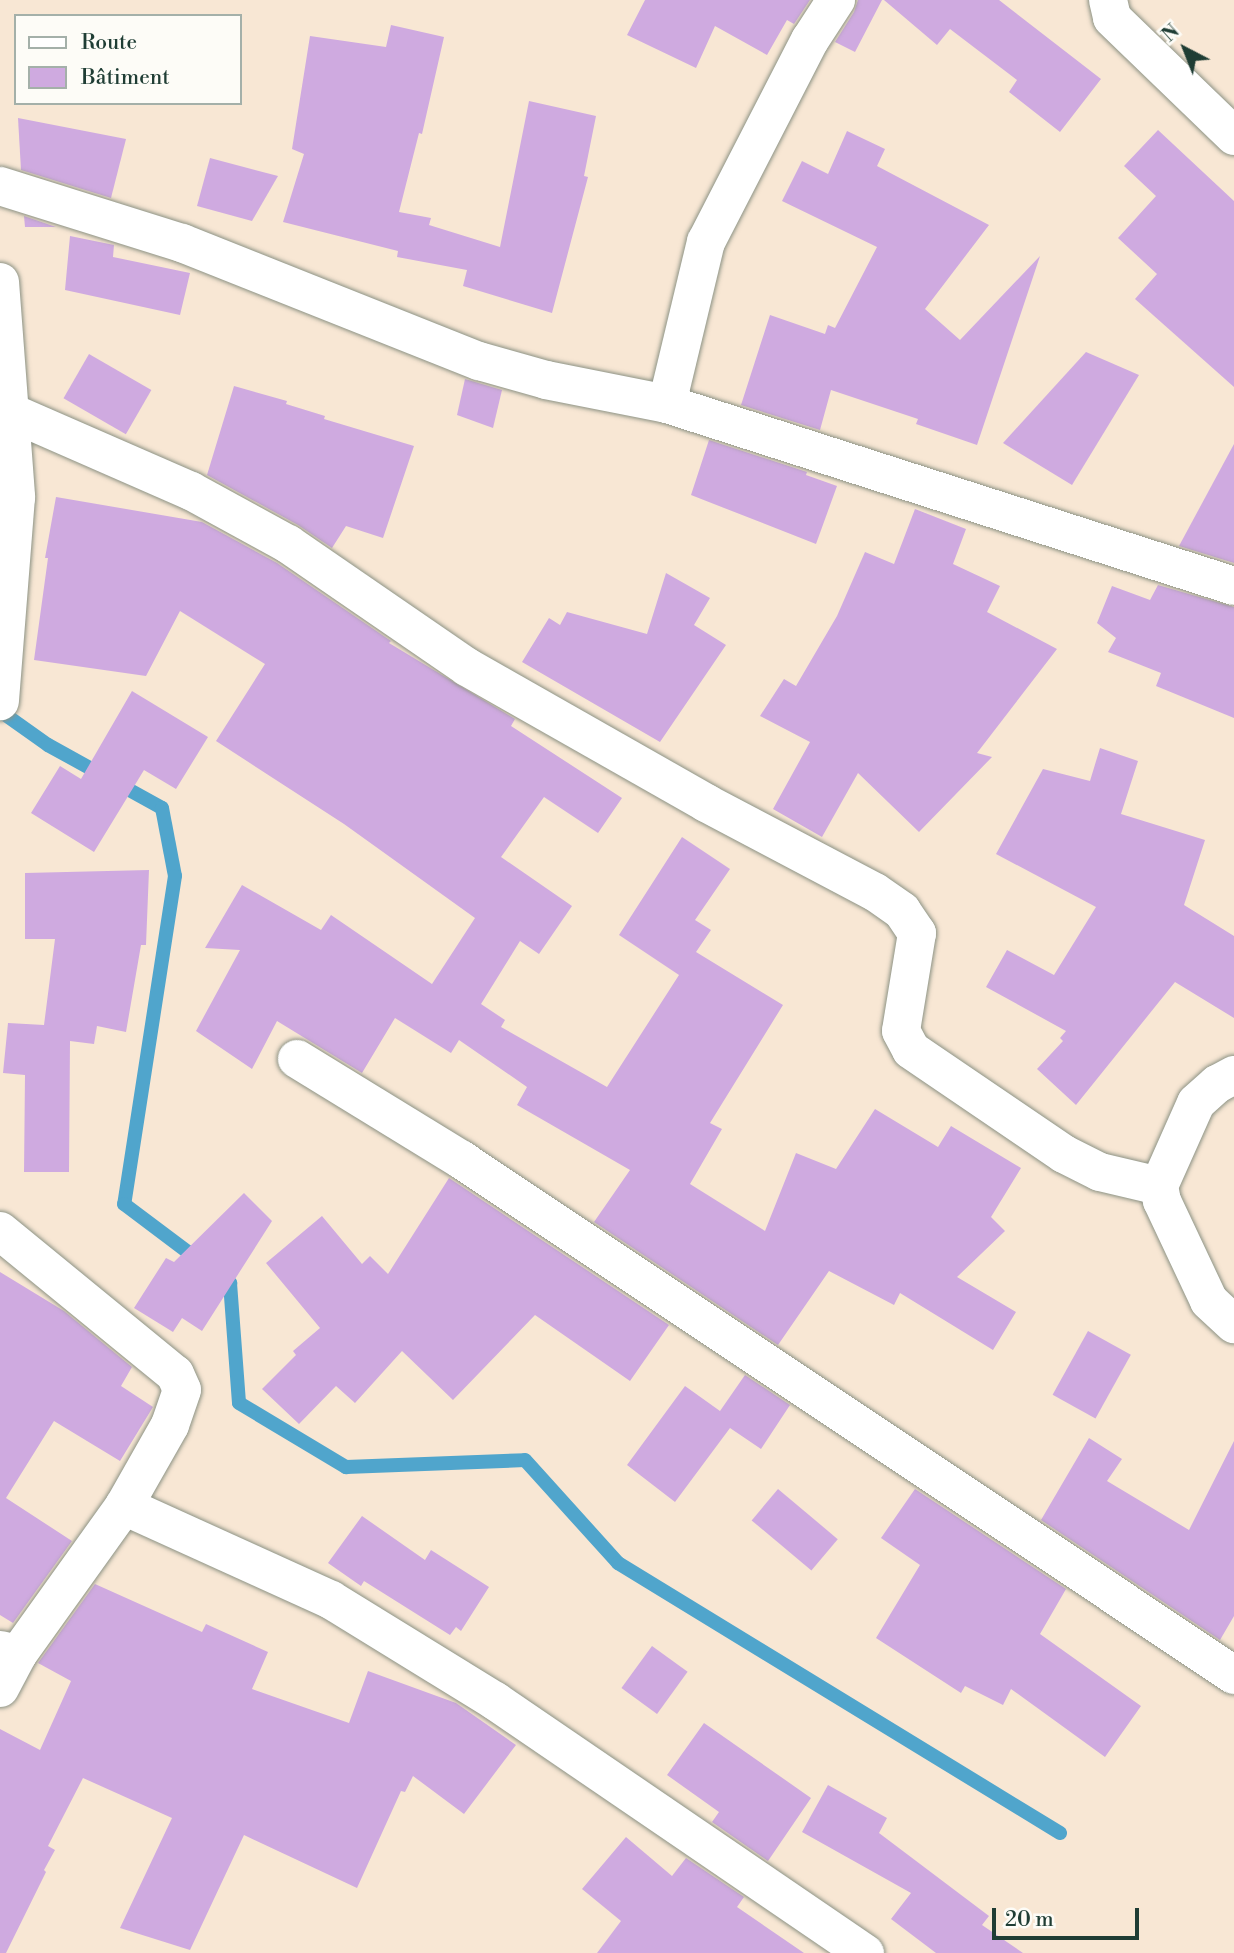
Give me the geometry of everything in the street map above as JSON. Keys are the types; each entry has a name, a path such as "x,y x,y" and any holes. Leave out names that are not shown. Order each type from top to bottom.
{"street":[{"path":"667,404 706,242 810,40 836,0"},
{"path":"1104,6 1234,136"},
{"path":"0,186 195,247 479,361 546,380 667,404 1234,586"},
{"path":"0,282 16,521 0,701"},
{"path":"10,412 191,491 288,544 467,667 706,803 875,892 902,911 917,933 901,1031 911,1051 1064,1154 1100,1172 1159,1186"},
{"path":"297,1059 462,1160 1232,1669"},
{"path":"1234,1075 1217,1084 1196,1103 1159,1186 1163,1201 1209,1301 1234,1324"},
{"path":"0,1231 175,1374 183,1390 170,1425 124,1506 9,1652 0,1688"},
{"path":"124,1506 342,1608 495,1702 865,1953"}],"building":[{"path":"645,0 810,0 794,24 787,20 767,55 715,26 696,68 627,35"},
{"path":"858,0 882,0 855,52 835,42 854,12"},
{"path":"884,0 999,0 1101,79 1060,132 1009,92 1017,80 950,29 937,45"},
{"path":"391,25 444,37 422,134 419,133 399,212 431,218 429,225 500,247 529,101 596,116 584,176 588,177 552,313 463,286 467,270 397,257 398,251 283,222 304,154 292,149 310,36 386,47"},
{"path":"18,118 126,139 111,198 21,170"},
{"path":"1158,130 1234,201 1234,387 1135,299 1157,274 1118,238 1156,196 1124,166"},
{"path":"847,131 885,149 877,166 989,225 925,309 960,340 1040,256 977,445 916,424 918,419 831,390 820,430 741,405 770,315 825,334 828,325 835,328 877,247 782,201 802,161 828,174"},
{"path":"210,158 278,176 252,221 197,206"},
{"path":"24,216 56,227 25,227"},
{"path":"70,236 114,245 113,257 190,273 180,315 65,290"},
{"path":"1086,352 1139,375 1072,485 1003,443"},
{"path":"89,354 151,390 126,434 64,398"},
{"path":"465,379 502,390 493,428 457,415"},
{"path":"234,386 287,401 286,404 325,416 324,419 414,446 383,538 346,526 332,548 298,525 207,475"},
{"path":"709,440 807,472 806,475 837,486 816,544 691,495"},
{"path":"1234,444 1234,563 1179,546"},
{"path":"56,497 202,522 277,563 391,641 389,643 515,719 511,726 622,798 598,833 544,797 501,857 572,906 539,954 520,941 481,1004 505,1020 501,1027 607,1087 679,975 619,935 682,837 730,869 695,920 711,930 696,952 783,1005 710,1123 722,1129 690,1184 765,1231 796,1153 836,1169 875,1109 938,1147 951,1126 1021,1168 991,1217 1005,1231 957,1277 1016,1312 993,1350 900,1293 894,1305 829,1271 778,1345 594,1222 630,1170 517,1105 527,1087 459,1040 451,1053 395,1018 362,1073 277,1021 252,1069 196,1031 240,950 205,948 242,885 321,930 331,915 432,984 475,918 344,824 216,741 265,664 180,611 146,676 34,660 48,558 45,558"},
{"path":"915,509 966,529 953,564 1000,586 987,612 1057,649 977,753 992,757 919,832 858,773 822,837 773,809 810,742 760,716 784,679 796,686 837,616 865,552 894,564"},
{"path":"666,573 710,598 694,625 726,645 660,742 522,662 549,618 560,625 567,612 647,634"},
{"path":"1158,585 1234,607 1234,718 1156,686 1161,673 1108,652 1116,638 1097,623 1112,586 1150,600"},
{"path":"132,691 208,737 176,789 144,770 94,852 31,813 60,766 81,779"},
{"path":"1100,748 1138,761 1121,814 1205,840 1184,905 1234,936 1234,1018 1175,982 1076,1105 1037,1069 1063,1041 1060,1038 1066,1031 986,987 1007,950 1054,975 1096,907 996,854 1043,769 1090,781"},
{"path":"149,870 146,945 141,945 126,1032 97,1026 94,1044 70,1041 69,1172 24,1172 25,1075 3,1073 8,1023 44,1025 55,939 25,939 25,873"},
{"path":"449,1178 669,1325 630,1381 535,1315 453,1400 402,1351 355,1403 336,1386 299,1424 262,1389 296,1355 293,1351 320,1328 266,1263 322,1216 362,1264 370,1256 388,1274"},
{"path":"244,1193 272,1221 202,1331 182,1318 173,1332 134,1308 166,1258 174,1262"},
{"path":"0,1272 64,1311 132,1367 121,1386 153,1407 120,1461 54,1421 6,1498 72,1541 13,1623 0,1615"},
{"path":"1088,1331 1131,1355 1095,1419 1053,1395"},
{"path":"745,1375 790,1405 761,1449 730,1428 675,1502 627,1465 685,1386 720,1411"},
{"path":"1089,1438 1122,1459 1107,1481 1189,1530 1234,1441 1234,1616 1220,1640 1041,1520"},
{"path":"778,1489 838,1539 811,1571 752,1520"},
{"path":"915,1489 1066,1589 1040,1634 1141,1706 1105,1757 1011,1689 1003,1705 965,1686 961,1693 876,1638 920,1565 881,1538"},
{"path":"362,1516 425,1560 431,1550 489,1587 461,1631 456,1627 450,1635 364,1581 361,1586 328,1563"},
{"path":"95,1584 202,1632 206,1624 268,1652 252,1689 349,1723 368,1671 456,1703 516,1745 464,1814 413,1776 405,1792 401,1791 357,1888 244,1835 190,1950 120,1928 172,1818 83,1778 48,1846 55,1850 44,1870 46,1872 6,1953 0,1953 0,1729 40,1750 71,1681 38,1663"},
{"path":"652,1646 688,1672 657,1714 621,1688"},
{"path":"704,1723 811,1798 768,1861 712,1822 719,1812 667,1775"},
{"path":"828,1785 887,1818 879,1833 989,1916 982,1925 1023,1953 936,1953 891,1919 911,1893 802,1832"},
{"path":"626,1837 672,1876 686,1858 744,1897 737,1907 804,1953 597,1953 621,1921 582,1889"}],"waterway":[{"path":"0,711 48,745 162,808 175,876 124,1204 200,1261"},
{"path":"219,1275 230,1283 239,1403 346,1467 525,1460 618,1563 1060,1833"}]}
